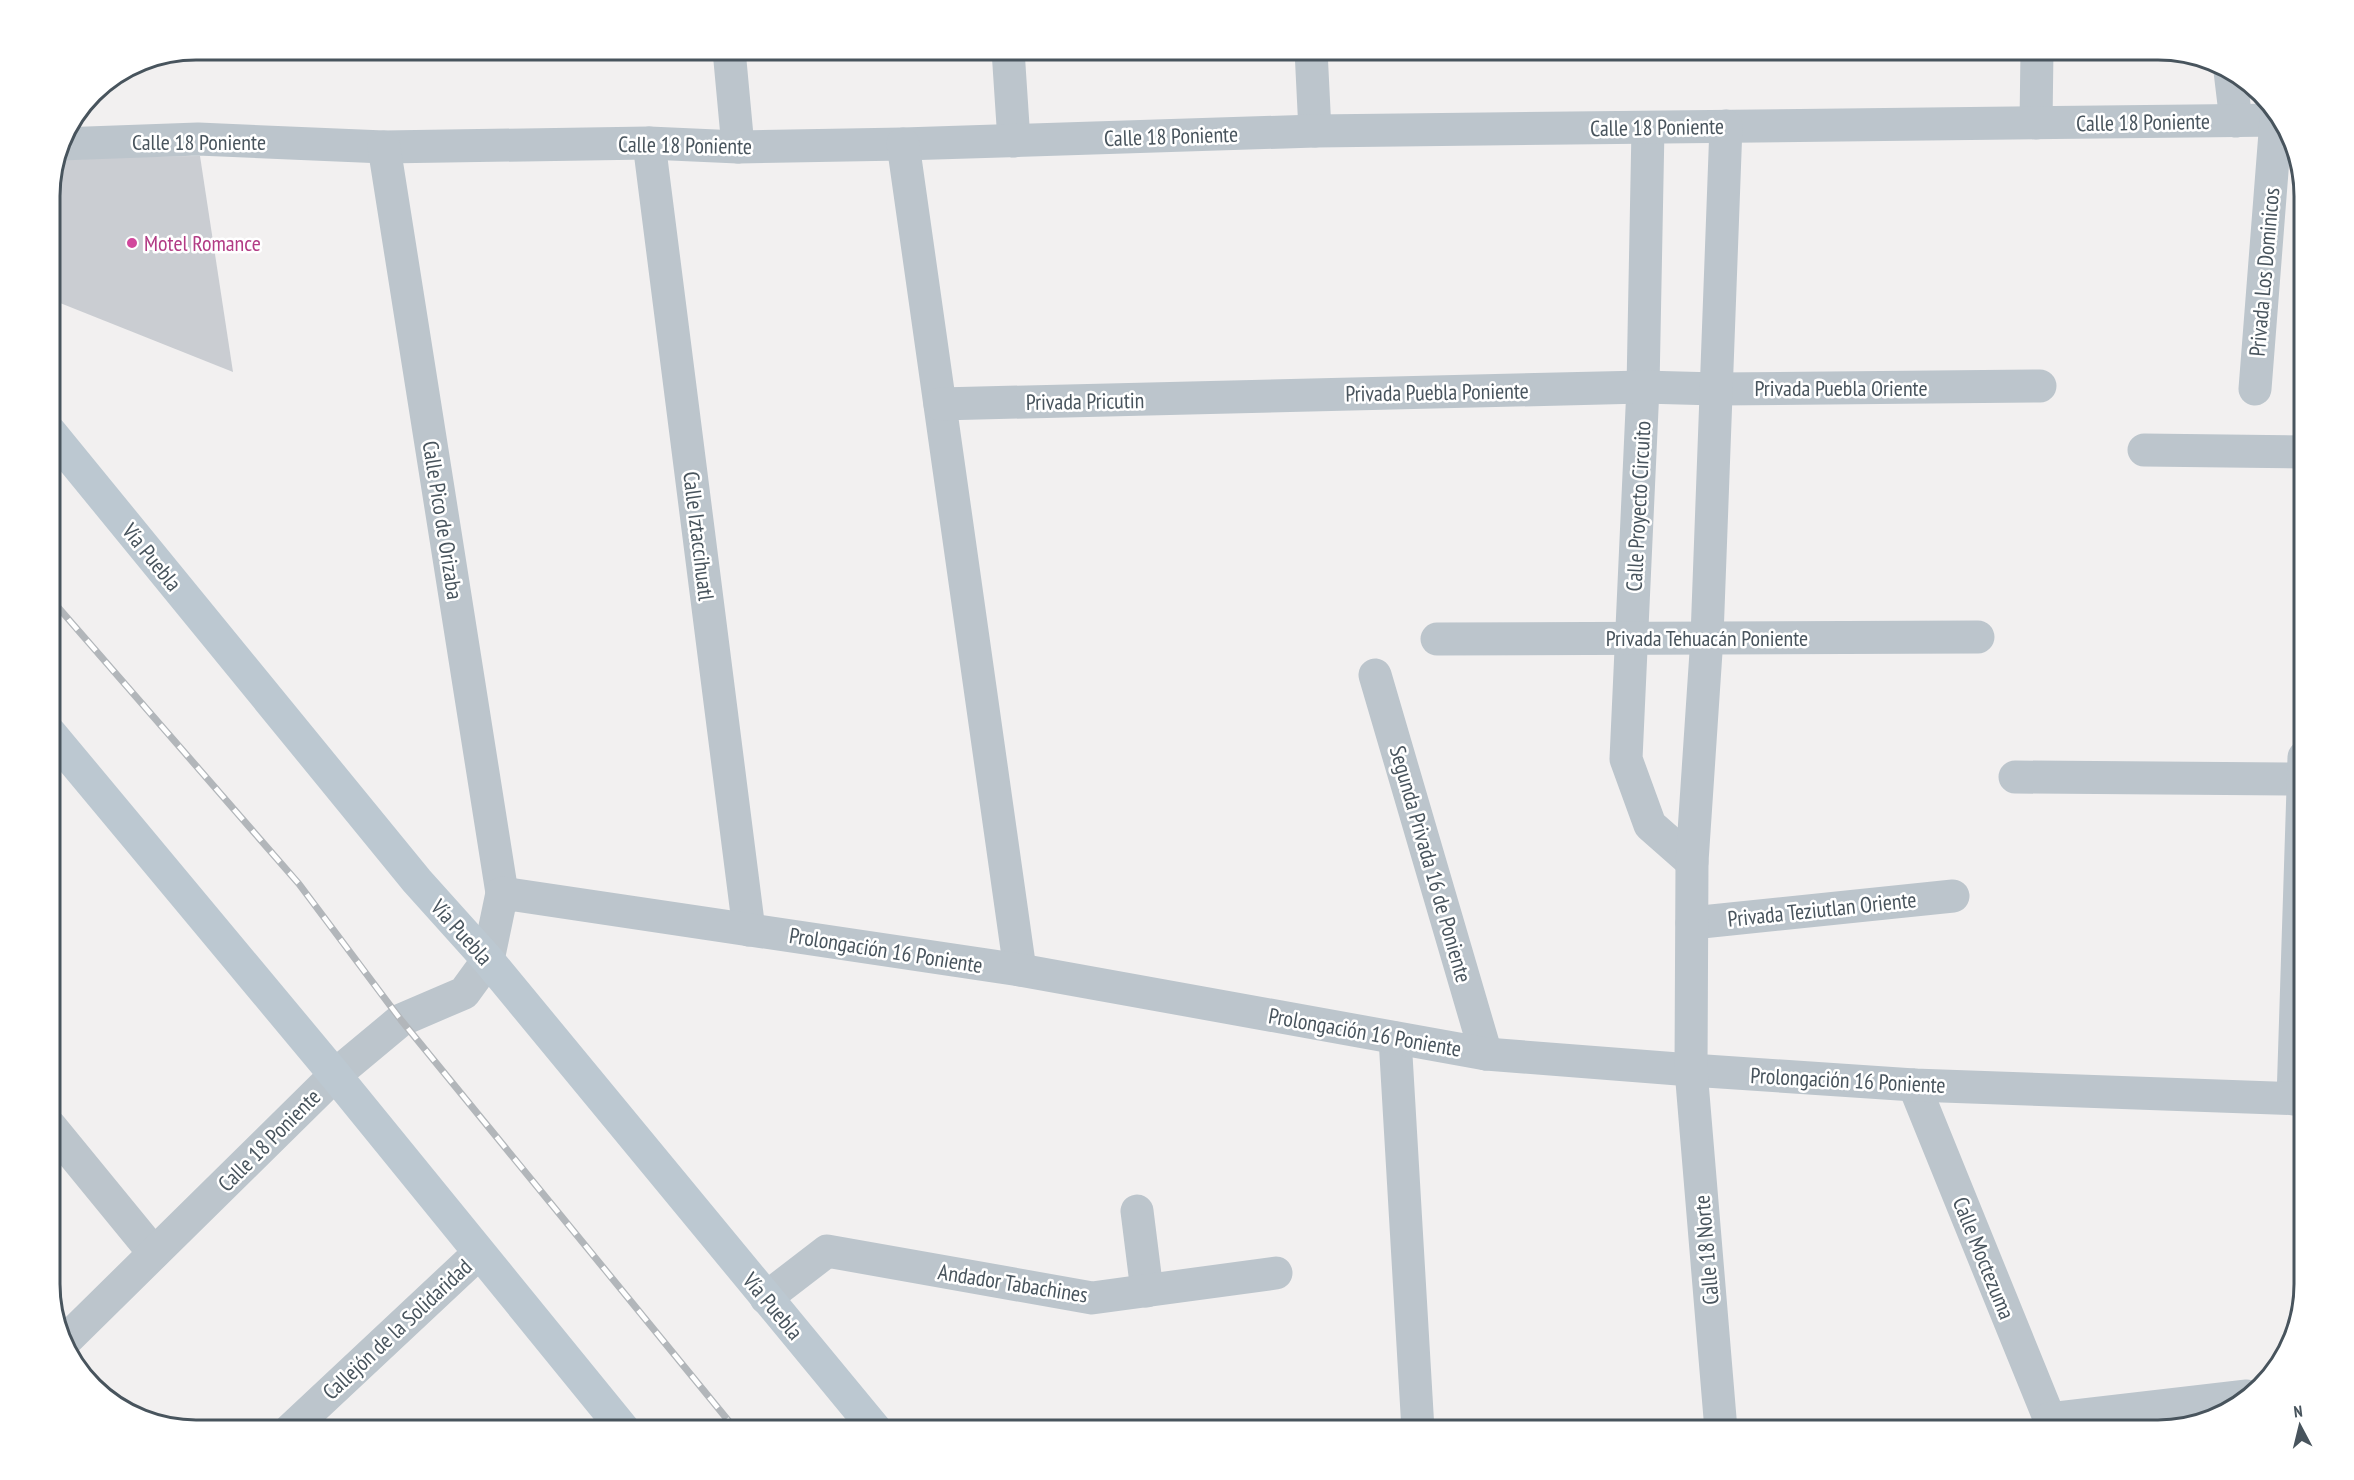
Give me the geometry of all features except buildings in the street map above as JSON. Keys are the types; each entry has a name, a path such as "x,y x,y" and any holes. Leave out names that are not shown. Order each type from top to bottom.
{"main road":[{"name":"Vía Puebla","path":"60,444 417,882 488,960 867,1420"},
{"path":"60,750 335,1075 479,1253 607,1420"}],"street":[{"path":"730,60 738,147"},
{"path":"1009,60 1014,141"},
{"path":"1311,60 1315,131"},
{"path":"2036,123 2037,60"},
{"path":"2231,81 2236,121"},
{"name":"Calle 18 Poniente","path":"70,144 198,139 384,147 649,143 738,147 1315,131 2271,120"},
{"path":"1691,1070 1692,862 1707,637 1726,126"},
{"name":"Calle Proyecto Circuito","path":"1648,128 1643,387 1626,759 1650,825 1692,862"},
{"name":"Privada Los Dominicos","path":"2254,389 2278,132"},
{"name":"Calle Iztaccihuatl","path":"649,143 749,930"},
{"path":"903,144 1020,970"},
{"name":"Calle Pico de Orizaba","path":"384,147 502,893"},
{"name":"Privada Puebla Oriente","path":"1643,387 1717,389 2040,387"},
{"name":"Privada Puebla Poniente","path":"1230,398 1643,387"},
{"name":"Privada Pricutin","path":"940,404 1230,398"},
{"path":"2144,450 2294,452"},
{"name":"Privada Tehuacán Poniente","path":"1437,639 1978,637"},
{"name":"Segunda Privada 16 de Poniente","path":"1375,675 1486,1054"},
{"path":"2015,777 2294,768"},
{"path":"488,960 502,893"},
{"name":"Prolongación 16 Poniente","path":"502,893 1020,970 1486,1054 1914,1084 2294,1099"},
{"name":"Privada Teziutlan Oriente","path":"1692,922 1953,896"},
{"name":"Calle 18 Poniente","path":"70,1336 335,1075 401,1020 464,993 488,960"},
{"path":"1395,1038 1417,1420"},
{"name":"Calle 18 Norte","path":"1691,1070 1720,1420"},
{"name":"Calle Moctezuma","path":"1914,1084 2049,1420"},
{"path":"60,1138 154,1253"},
{"path":"1137,1211 1147,1291"},
{"name":"Andador Tabachines","path":"766,1298 827,1251 1092,1298 1276,1274"},
{"name":"Callejón de la Solidaridad","path":"302,1420 479,1253"},
{"path":"2085,1420 2232,1398"}],"railway":[{"path":"60,609 299,884 401,1020 728,1420"}],"place":[{"name":"Motel Romance","path":"132,243"}]}
